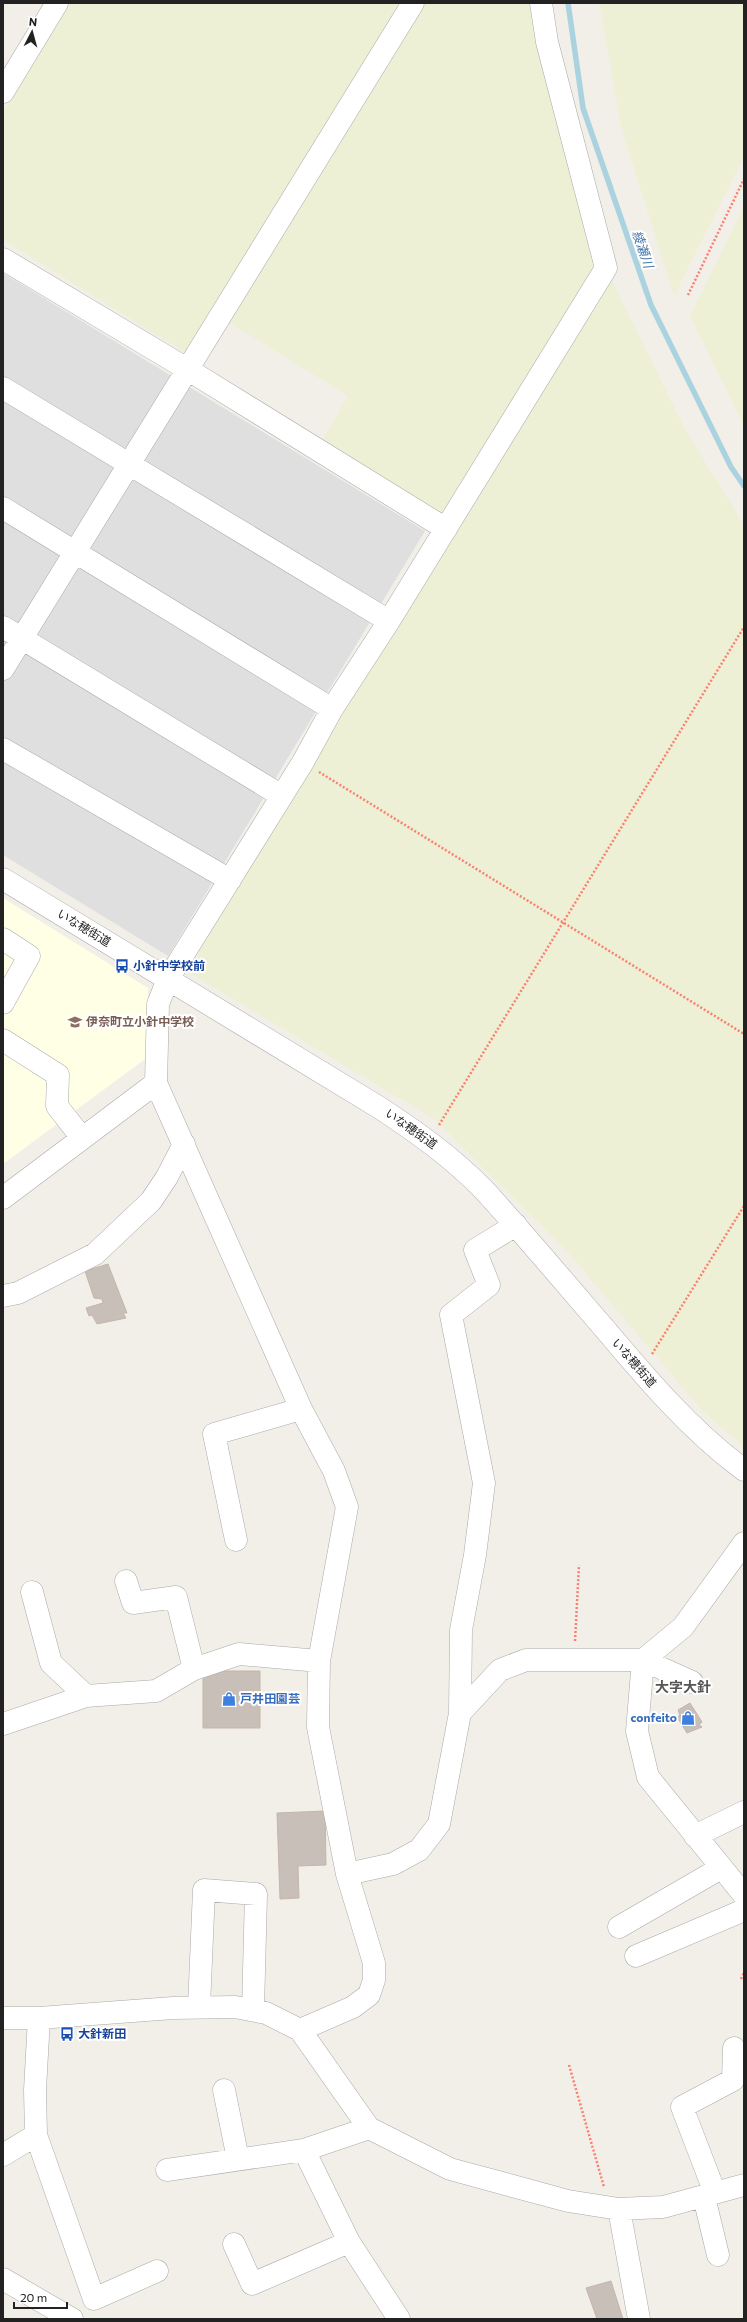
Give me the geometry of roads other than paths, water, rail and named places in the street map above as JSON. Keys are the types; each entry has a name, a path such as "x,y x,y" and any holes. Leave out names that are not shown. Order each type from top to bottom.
{"street":[{"path":"3,92 57,3"},
{"path":"3,670 74,550 413,3"},
{"path":"300,2030 353,2007 369,1995 374,1980 374,1963 347,1874 318,1727 319,1661 347,1507 334,1471 301,1409 156,1083 158,1004 168,979 303,762 332,709 446,529 606,268 547,42 541,3"},
{"path":"3,259 187,369 446,529"},
{"path":"3,388 389,620"},
{"path":"3,508 332,709"},
{"path":"3,627 282,796"},
{"path":"3,749 230,880"},
{"name":"いな穂街道","path":"3,880 374,1104 429,1140 462,1168 516,1224 641,1372 704,1437 744,1470"},
{"path":"3,939 29,956 3,1003"},
{"path":"3,1040 58,1075 57,1106 82,1138"},
{"path":"3,1198 156,1083"},
{"path":"3,1296 18,1293 95,1254 151,1201 167,1177 184,1144"},
{"path":"347,1874 393,1864 419,1850 439,1824 460,1713 461,1630 476,1555 484,1482 451,1315 489,1284 475,1250 516,1224"},
{"path":"236,1540 214,1434 301,1409"},
{"path":"744,1543 683,1627 642,1660 637,1731 642,1760 648,1777 744,1896"},
{"path":"126,1581 133,1603 176,1597 194,1669"},
{"path":"32,1592 51,1663 86,1696"},
{"path":"3,1724 86,1696 156,1691 194,1669 239,1654 319,1661"},
{"path":"460,1713 500,1670 526,1660 642,1660 692,1682"},
{"path":"695,1836 744,1812"},
{"path":"620,1927 721,1868"},
{"path":"199,2007 204,1890 256,1894 253,2010"},
{"path":"636,1956 744,1910"},
{"path":"3,2018 39,2018 199,2007 235,2007 253,2010 266,2013 300,2030 369,2128 450,2169 568,2201 613,2208 663,2206 744,2185"},
{"path":"39,2018 35,2090 36,2135 94,2299 157,2271"},
{"path":"718,2255 709,2195 682,2107 734,2080 734,2048"},
{"path":"224,2090 248,2158"},
{"path":"167,2170 304,2150 369,2128"},
{"path":"3,2155 36,2135"},
{"path":"304,2150 349,2242 399,2319"},
{"path":"613,2208 639,2319"},
{"path":"234,2244 252,2284 349,2242"},
{"path":"3,2280 72,2319"}],"waterway":[{"name":"綾瀬川","path":"568,3 583,108 651,305 731,467 744,486"}],"place":[{"name":"小針中学校前","path":"122,966"},
{"name":"伊奈町立小針中学校","path":"75,1022"},
{"name":"戸井田園芸","path":"229,1699"},
{"name":"confeito","path":"688,1718"},
{"name":"大針新田","path":"67,2034"}],"district":[{"name":"大字大針","path":"683,1687"}]}
